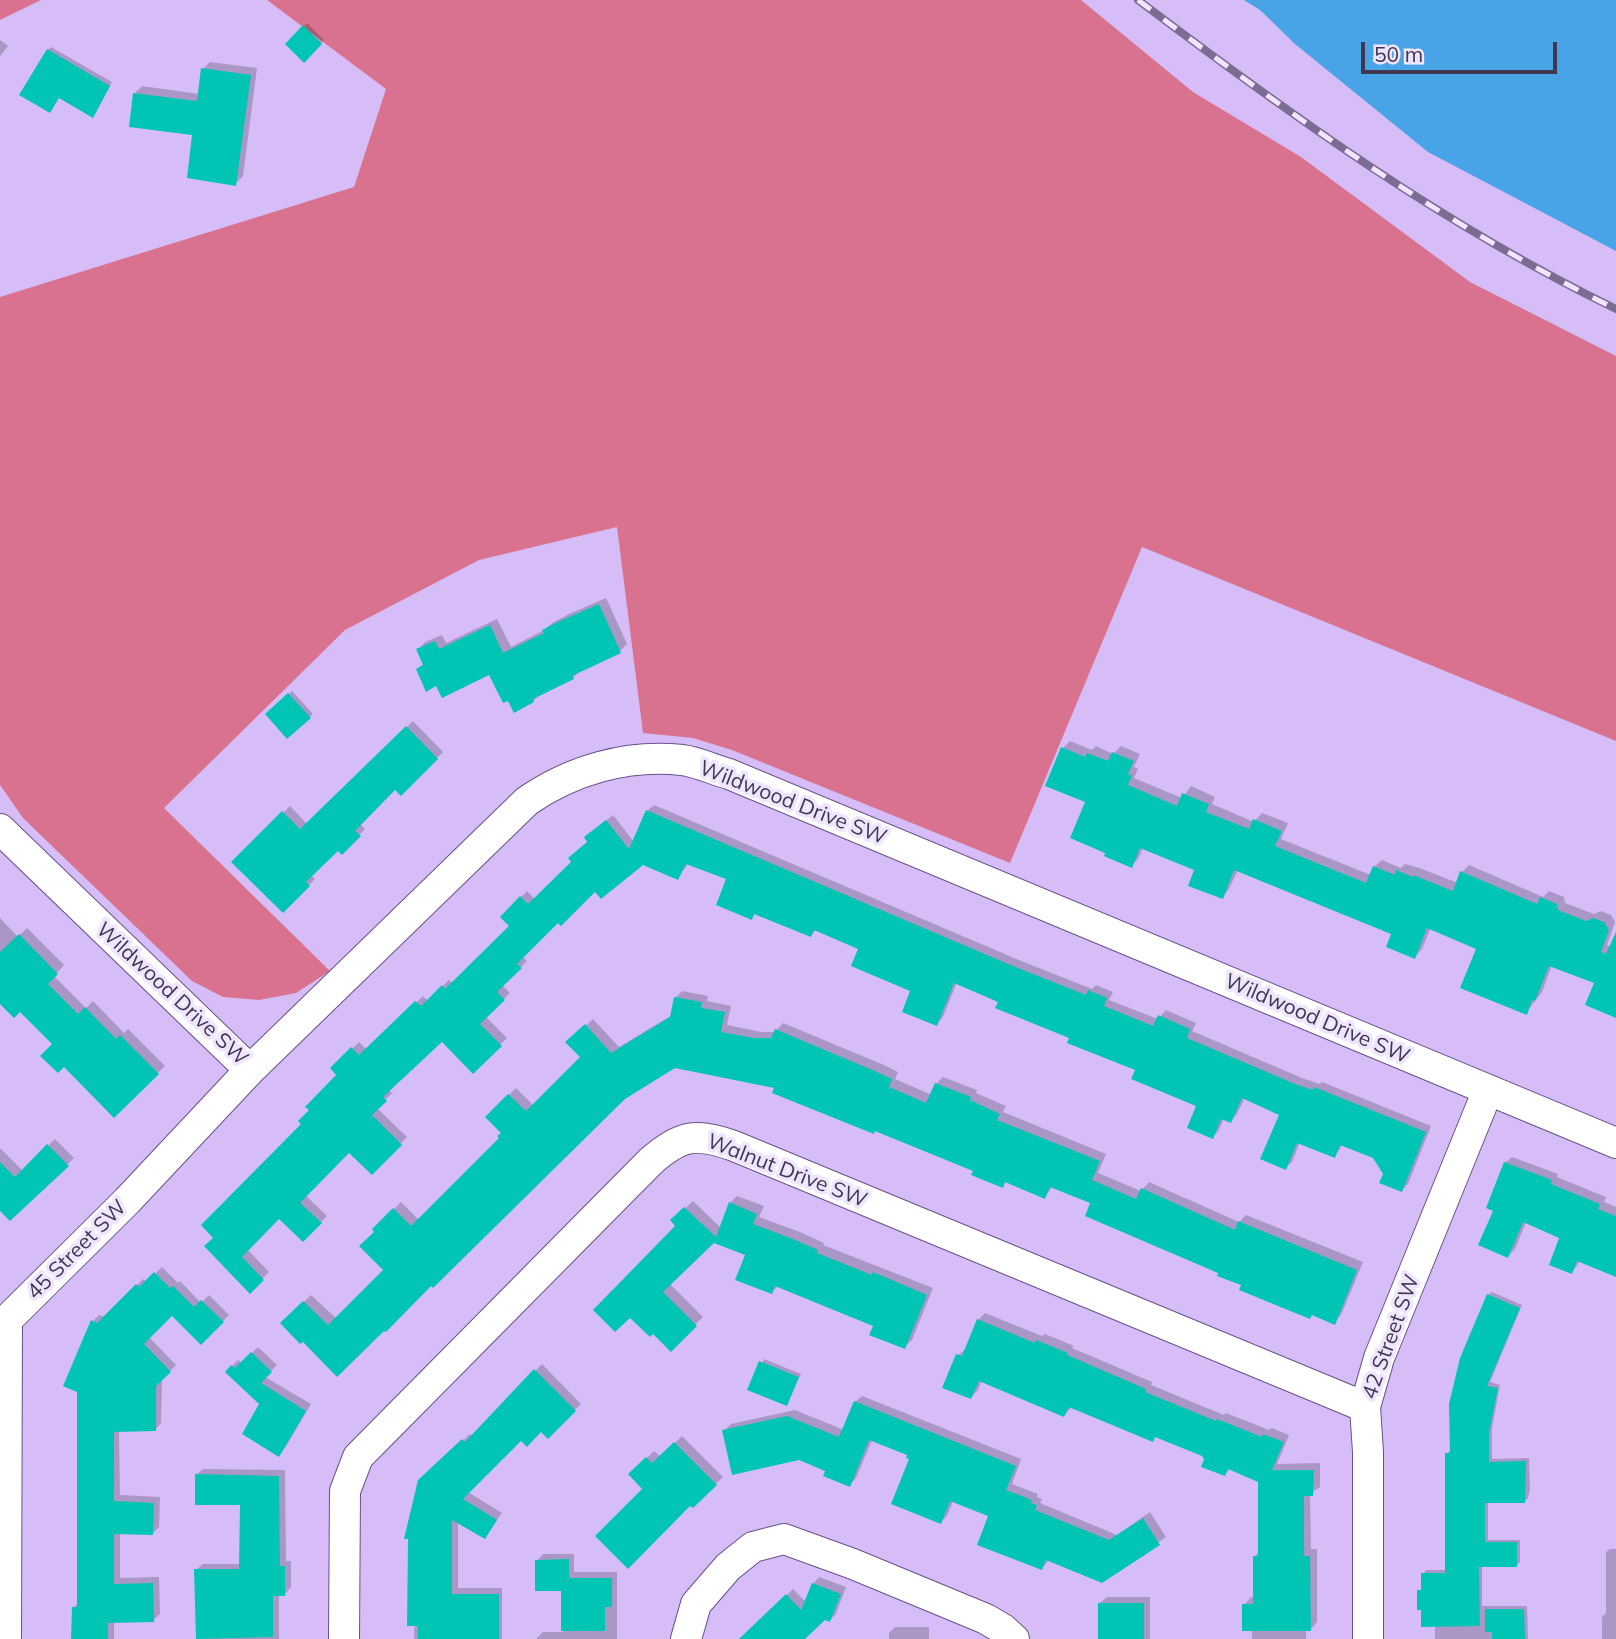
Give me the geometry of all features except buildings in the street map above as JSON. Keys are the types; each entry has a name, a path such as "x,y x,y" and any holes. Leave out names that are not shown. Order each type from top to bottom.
{"street":[{"name":"Wildwood Drive SW","path":"0,830 250,1070 527,802 552,784 584,771 615,763 683,761 729,774 1616,1143"},
{"name":"45 Street SW","path":"6,1639 4,1316 127,1201 250,1070"},
{"name":"42 Street SW","path":"1368,1639 1368,1452 1365,1407 1379,1358 1488,1090"},
{"name":"Walnut Drive SW","path":"344,1639 345,1492 358,1457 650,1162 668,1145 690,1137 711,1138 734,1146 1365,1407"},
{"path":"686,1639 696,1604 727,1567 753,1547 784,1539 853,1564 986,1619 1014,1639"}],"shaded area":[{"path":"0,0 41,0 0,20"},
{"path":"267,0 1081,0 1193,92 1301,157 1470,282 1616,356 1616,741 1142,547 1010,863 732,750 693,738 643,733 617,527 479,560 345,630 164,808 330,971 296,993 259,1000 223,997 192,981 23,818 0,785 0,297 354,187 386,89"}],"water":[{"path":"1244,0 1616,0 1616,251 1428,152 1295,44 1260,10"}],"railway":[{"path":"1138,0 1252,85 1429,205 1490,242 1616,309"}]}
